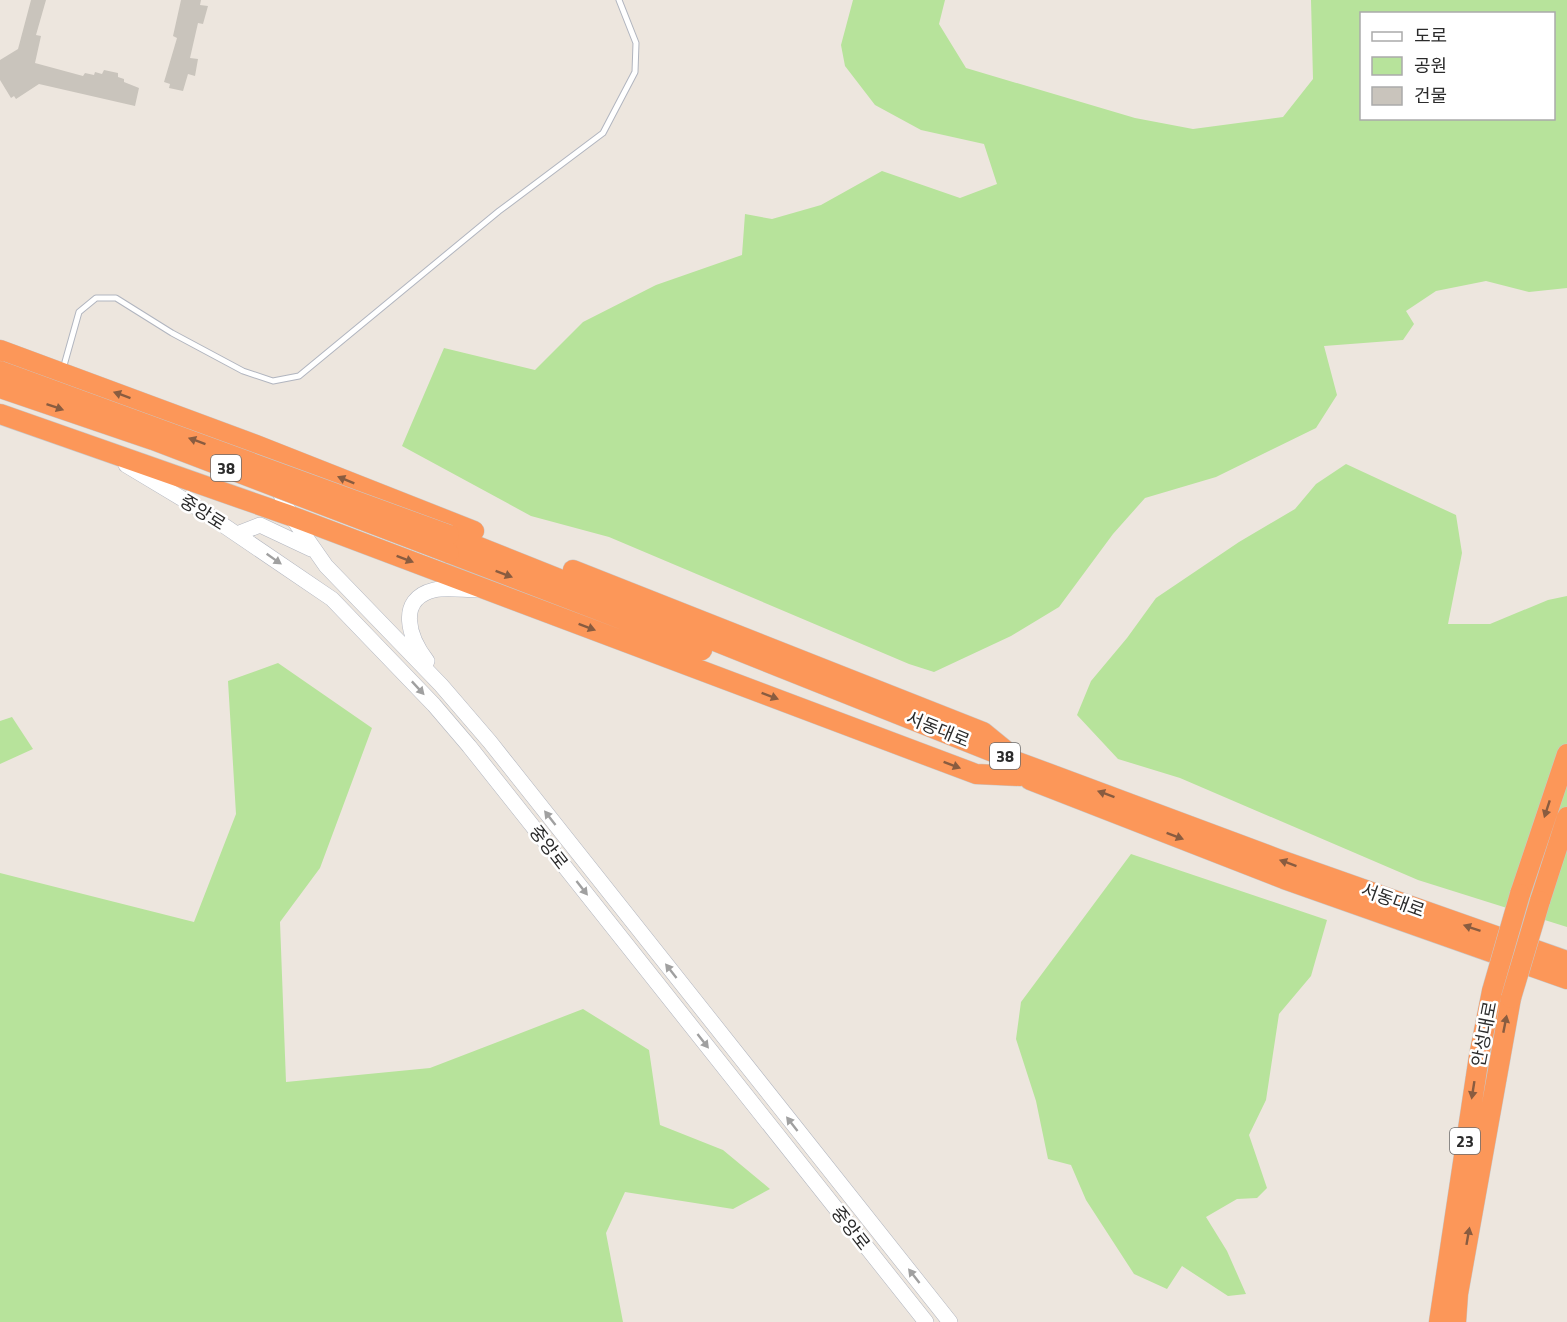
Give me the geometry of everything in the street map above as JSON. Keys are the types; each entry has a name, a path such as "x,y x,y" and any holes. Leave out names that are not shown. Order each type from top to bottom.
{"highway":[{"path":"0,350 256,445 983,732 1019,769"},
{"name":"38","path":"0,371 449,544"},
{"name":"38","path":"0,388 449,544"},
{"path":"0,414 291,516 976,774 1019,769"},
{"path":"372,546 355,522 363,498 389,497"},
{"name":"서동대로","path":"449,544 1019,769 1284,879 1567,979"},
{"name":"안성대로","path":"1456,1322 1450,1293 1492,991 1520,894 1567,754"},
{"name":"서동대로","path":"1019,769 1567,961"},
{"name":"안성대로","path":"1439,1322 1450,1293 1510,998 1567,817"}],"main road":[{"name":"중앙로","path":"256,445 291,516 311,549 474,723 950,1322"},
{"name":"중앙로","path":"100,449 237,534 332,599 434,705 469,746 926,1322"},
{"path":"237,534 260,525 311,549"},
{"path":"474,723 421,653 409,630 410,607 419,596 436,589 487,590"}],"lane":[{"path":"61,373 79,312 96,298 116,298 172,333 243,371 273,381 299,376 499,211 603,133 635,72 636,43 619,0"}],"green space":[{"path":"853,0 945,0 939,24 966,68 1135,118 1193,129 1283,117 1313,79 1311,0 1567,0 1567,288 1529,292 1486,281 1436,291 1406,311 1414,324 1403,340 1324,346 1337,395 1316,428 1216,477 1145,498 1113,534 1059,607 1011,636 934,672 909,664 609,537 531,516 402,446 444,348 535,370 583,322 656,285 742,255 745,214 772,219 821,205 882,171 960,198 997,184 984,144 921,130 875,105 845,66 841,45"},
{"path":"1346,464 1456,515 1462,553 1448,624 1490,624 1548,600 1567,596 1567,927 1418,880 1180,778 1118,759 1077,715 1091,681 1127,638 1156,598 1239,542 1295,509 1316,484"},
{"path":"278,663 372,728 320,868 280,922 286,1082 430,1068 583,1009 649,1050 660,1125 723,1150 770,1189 733,1209 625,1192 606,1233 623,1322 0,1322 0,873 194,922 236,814 228,681"},
{"path":"12,717 33,749 0,764 0,721"},
{"path":"1131,854 1327,920 1311,976 1279,1014 1266,1100 1249,1135 1267,1188 1257,1198 1237,1199 1206,1217 1227,1251 1246,1294 1228,1296 1182,1266 1167,1289 1134,1274 1086,1200 1071,1165 1048,1159 1036,1101 1016,1039 1021,1002"}],"building":[{"path":"31,0 46,0 36,35 41,36 35,63 83,76 85,73 102,74 104,70 118,73 118,77 124,79 124,82 139,88 135,106 39,84 16,99 14,96 11,98 0,80 0,60 18,49"},
{"path":"181,0 201,0 200,5 208,6 203,24 198,23 190,58 198,59 195,76 188,74 183,91 169,88 170,84 164,82 177,38 173,36"}]}
